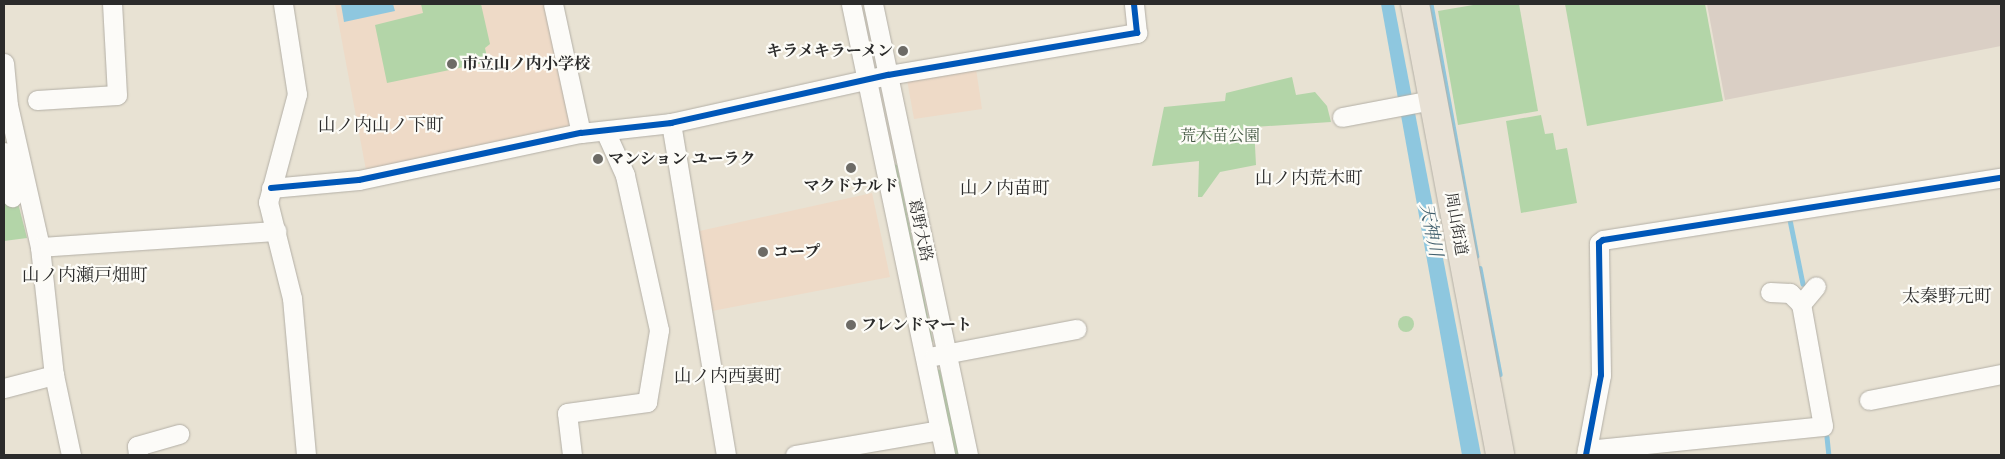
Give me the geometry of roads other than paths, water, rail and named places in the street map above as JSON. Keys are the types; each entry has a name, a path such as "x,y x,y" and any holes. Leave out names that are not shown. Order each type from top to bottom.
{"highway":[{"name":"周山街道","path":"1415,4 1428,100 1498,452"}],"street":[{"path":"37,100 118,95 112,4"},
{"path":"283,4 297,94 268,202 276,231 298,342 296,378 306,455"},
{"path":"553,4 581,133"},
{"name":"葛野大路","path":"851,4 945,455"},
{"name":"葛野大路","path":"873,4 968,455"},
{"path":"271,188 350,182 581,133 671,122 867,80 1137,33 1134,4"},
{"path":"4,63 15,197"},
{"path":"1342,117 1428,100"},
{"path":"671,122 726,455"},
{"path":"572,455 567,413 647,402 659,330 625,174 605,131"},
{"path":"882,153 903,150"},
{"path":"4,152 15,197 40,247 54,375 72,455"},
{"path":"1770,292 1790,293 1801,304 1823,426 1586,453 1601,375 1599,243 1603,240 2001,178"},
{"path":"40,247 276,231"},
{"path":"1801,304 1816,286"},
{"path":"925,358 1076,329"},
{"path":"1869,400 2001,374"},
{"path":"4,388 54,375"},
{"path":"794,455 940,430"},
{"path":"138,455 137,446 179,434"}],"water":[{"path":"341,4 393,4 395,11 344,22"},
{"name":"天神川","path":"1381,4 1394,4 1481,455 1462,455"}],"waterway":[{"path":"1431,4 1477,256"},
{"path":"1789,215 1803,284"},
{"path":"1480,268 1500,374"},
{"path":"1827,437 1829,455"}],"place":[{"name":"キラメキラーメン","path":"903,51"},
{"name":"市立山ノ内小学校","path":"452,64"},
{"name":"マンション ユーラク","path":"598,159"},
{"name":"マクドナルド","path":"851,168"},
{"name":"コープ","path":"763,252"},
{"name":"フレンドマート","path":"851,325"}],"district":[{"name":"山ノ内山ノ下町","path":"381,126"},
{"name":"山ノ内荒木町","path":"1309,179"},
{"name":"山ノ内苗町","path":"1005,189"},
{"name":"山ノ内瀬戸畑町","path":"85,276"},
{"name":"太秦野元町","path":"1947,297"},
{"name":"山ノ内西裏町","path":"728,377"}],"park label":[{"name":"荒木苗公園","path":"1220,136"}]}
